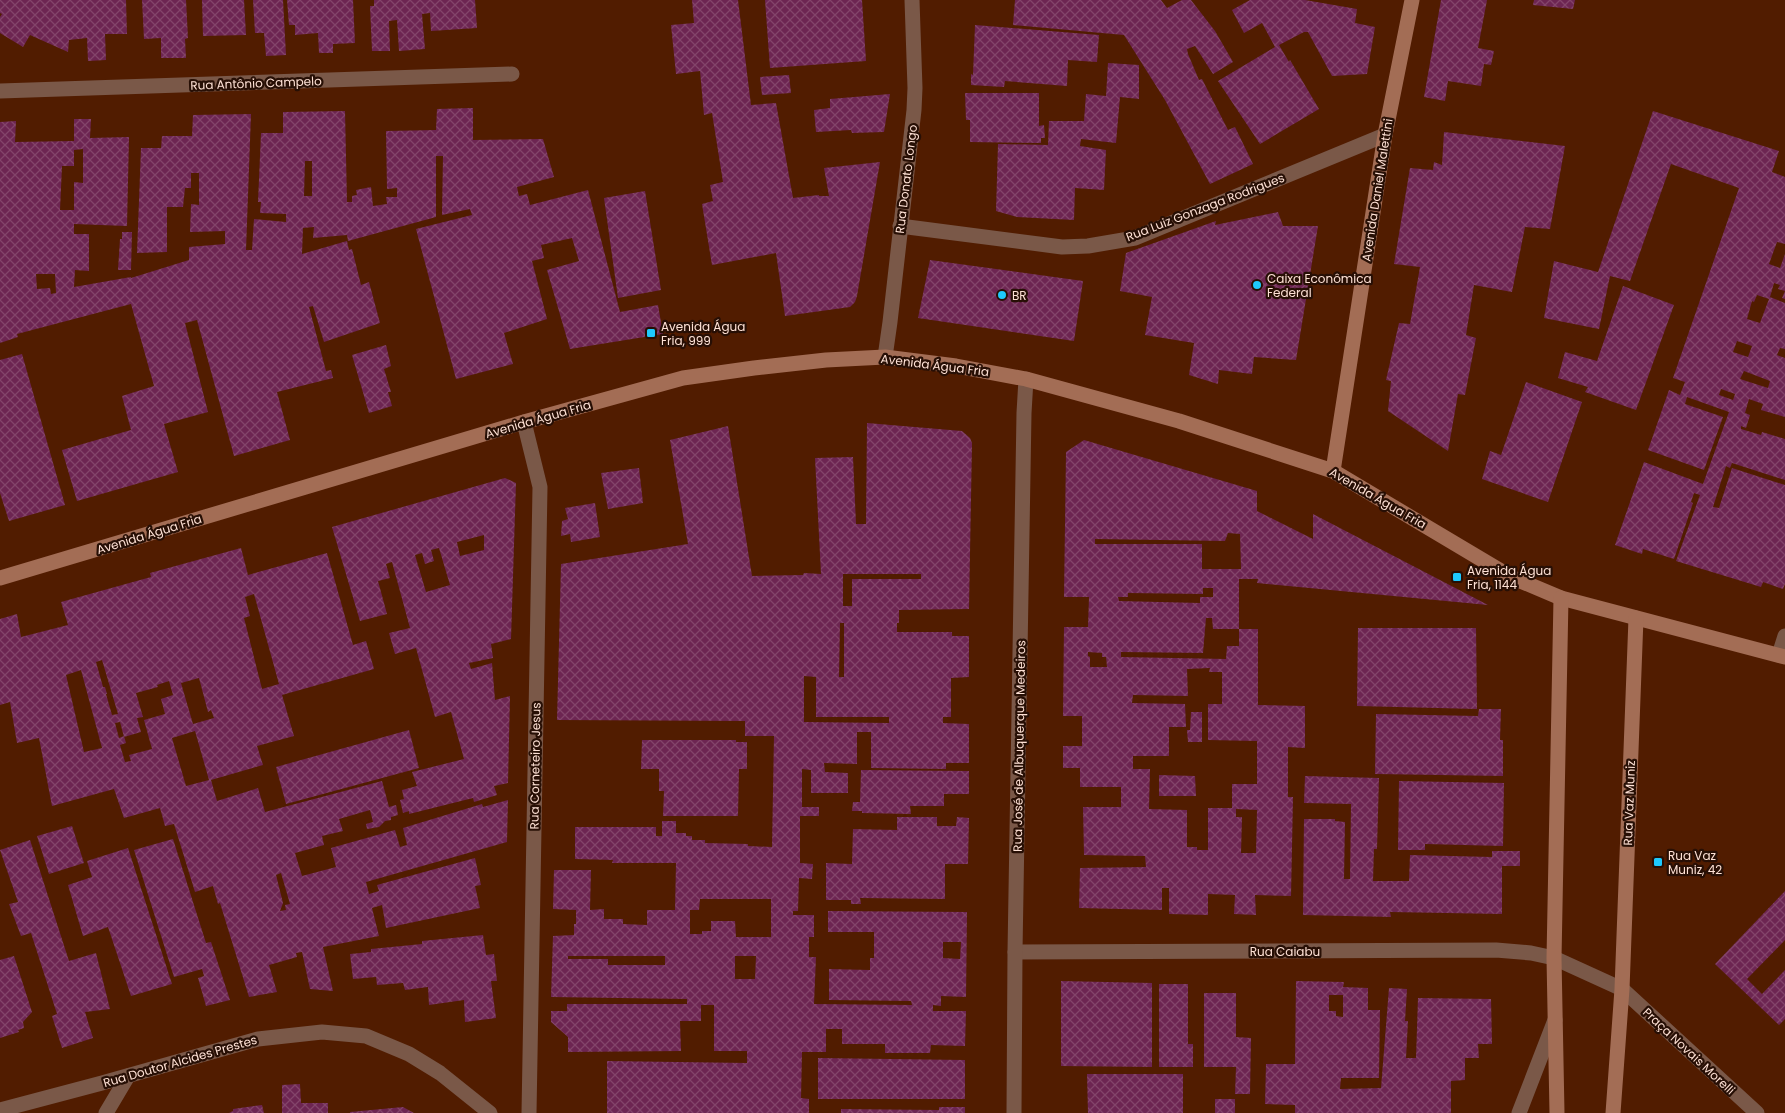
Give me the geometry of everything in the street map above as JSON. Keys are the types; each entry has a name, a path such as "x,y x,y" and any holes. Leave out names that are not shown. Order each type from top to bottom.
{"main road":[{"name":"Avenida Daniel Malettini","path":"1333,471 1385,135 1412,0"},
{"name":"Avenida Água Fria","path":"0,578 524,422 683,378 826,360 885,357 956,366 1026,378 1179,421 1333,471 1511,577 1561,598 1782,656"},
{"path":"1557,1113 1554,958 1561,598"},
{"name":"Rua Vaz Muniz","path":"1612,1113 1622,989 1636,618"}],"street":[{"name":"Rua Donato Longo","path":"885,357 915,98 912,0"},
{"name":"Rua Antônio Campelo","path":"0,91 512,74"},
{"name":"Rua Luiz Gonzaga Rodrigues","path":"900,226 1062,247 1088,246 1135,238 1385,135"},
{"name":"Rua José de Albuquerque Medeiros","path":"1014,1113 1015,952 1026,378"},
{"name":"Rua Corneteiro Jesus","path":"524,422 540,487 529,1113"},
{"path":"1782,656 1785,636"},
{"name":"Rua Caiabu","path":"1015,952 1496,950 1531,953 1554,958"},
{"path":"1554,958 1622,989"},
{"name":"Praça Novais Morelli","path":"1622,989 1757,1113"},
{"path":"1519,1113 1556,1018"},
{"name":"Rua Doutor Alcides Prestes","path":"0,1110 128,1076 258,1038 322,1032 366,1036 409,1054 440,1073 490,1113"},
{"path":"106,1113 128,1076"}],"building":[{"path":"0,0 126,0 127,34 105,34 106,60 88,61 87,38 69,40 68,52 30,35 23,47 0,33 0,17 2,14 0,13"},
{"path":"142,0 186,0 188,38 185,39 186,58 161,58 161,38 144,39"},
{"path":"202,0 244,0 246,35 203,36"},
{"path":"253,0 283,0 286,55 266,56 264,33 255,33"},
{"path":"287,0 353,0 355,43 333,44 333,53 319,53 318,33 295,35 295,25 289,25"},
{"path":"374,0 475,0 477,28 431,31 430,13 422,14 425,49 399,51 397,20 389,21 390,51 372,51 370,6 374,6"},
{"path":"692,0 738,0 751,105 776,103 793,198 819,195 829,196 824,168 880,162 857,296 855,302 850,307 785,316 776,253 712,265 702,204 713,201 710,185 723,182 712,113 704,115 700,71 676,74 671,25 694,23"},
{"path":"765,0 862,0 866,61 770,68"},
{"path":"1015,0 1161,0 1167,8 1182,0 1191,0 1215,31 1233,62 1213,74 1195,46 1187,49 1188,54 1199,80 1202,79 1228,130 1235,127 1253,164 1210,184 1165,100 1124,35 1013,25"},
{"path":"1250,0 1305,0 1357,9 1355,23 1375,27 1367,74 1332,76 1308,32 1304,32 1279,45 1319,109 1260,144 1218,81 1275,47 1262,23 1244,33 1232,10"},
{"path":"1441,0 1487,0 1478,48 1494,51 1491,65 1484,64 1481,86 1448,81 1445,101 1424,97"},
{"path":"1534,0 1575,0 1573,9 1533,5"},
{"path":"975,25 1099,35 1097,62 1068,60 1067,86 1005,81 1004,87 971,85"},
{"path":"1108,63 1139,65 1139,99 1120,97 1116,143 1081,139 1080,146 1106,150 1104,190 1075,188 1074,220 1017,217 996,211 998,144 1048,145 1049,121 1084,121 1086,94 1106,96"},
{"path":"789,75 791,93 762,95 760,77"},
{"path":"965,93 1039,93 1039,126 1044,125 1045,138 1041,138 1041,143 970,142 970,120 966,120"},
{"path":"890,94 884,132 852,133 851,130 816,132 814,110 830,108 830,99"},
{"path":"473,108 473,140 543,139 554,177 517,187 519,196 527,194 530,205 588,190 620,312 658,305 663,334 570,349 547,270 579,261 572,238 541,245 544,258 532,261 547,319 504,333 513,364 456,379 416,229 472,215 470,209 442,215 443,156 436,156 436,217 348,241 347,235 313,238 314,227 303,228 302,254 347,241 349,250 352,249 361,285 369,282 380,323 324,342 313,306 309,307 326,371 331,370 333,378 277,392 290,440 234,456 197,320 185,323 208,412 164,424 178,472 77,501 62,450 131,430 122,396 154,386 131,304 17,334 18,337 0,343 0,122 16,121 15,142 74,141 74,119 91,119 90,138 129,137 127,226 74,224 74,234 89,234 89,271 75,270 74,287 131,278 189,260 189,247 225,244 225,231 190,232 191,204 199,205 199,173 191,173 191,188 185,188 183,207 167,207 167,252 137,253 141,148 161,148 162,136 192,136 193,115 251,114 246,250 252,250 254,219 286,222 286,214 260,213 261,202 258,202 261,133 283,133 283,112 345,111 347,202 352,202 352,196 357,195 356,190 371,187 373,206 387,204 386,197 397,197 397,188 387,189 386,131 436,130 437,109","holes":["83,149 83,183 74,182 74,210 60,210 62,166 74,166 74,150","305,161 312,161 312,196 304,196","36,274 55,274 56,293 51,294 50,288 37,289"]},
{"path":"1653,111 1779,151 1772,172 1785,177 1785,244 1777,242 1769,264 1780,268 1785,254 1785,291 1778,289 1780,285 1774,283 1770,297 1785,303 1785,349 1780,348 1777,355 1785,358 1785,417 1761,410 1763,404 1749,399 1745,413 1750,415 1746,428 1741,426 1741,429 1761,435 1762,432 1785,439 1785,480 1732,463 1730,468 1726,466 1713,507 1719,508 1732,468 1785,485 1785,584 1783,589 1763,582 1761,587 1676,561 1700,495 1694,493 1691,502 1693,503 1674,559 1643,549 1642,554 1615,545 1644,462 1703,484 1729,412 1687,397 1685,404 1723,417 1704,470 1648,450 1669,390 1680,395 1685,382 1673,378 1739,188 1671,164 1630,281 1610,276 1599,329 1544,318 1554,261 1598,272","holes":["1757,295 1769,299 1760,323 1747,319 1752,301 1754,302","1737,341 1752,346 1748,357 1733,352","1744,371 1770,381 1768,388 1740,379","1721,389 1735,394 1733,400 1719,395"]},
{"path":"1444,132 1565,146 1550,229 1525,227 1512,292 1474,285 1466,335 1476,338 1465,395 1458,394 1448,451 1388,411 1391,381 1386,380 1399,323 1410,324 1420,267 1394,264 1410,168 1433,170 1434,162 1442,165"},
{"path":"645,191 661,290 618,298 604,198"},
{"name":"Caixa Econômica Federal","path":"1278,212 1283,226 1318,226 1296,360 1254,357 1252,374 1219,370 1218,384 1189,375 1194,343 1145,335 1152,297 1120,291 1126,253 1216,221 1215,225"},
{"path":"122,232 132,232 131,270 118,270"},
{"name":"BR","path":"930,260 1083,281 1074,341 918,318"},
{"path":"1623,286 1674,305 1636,410 1585,392 1588,387 1558,378 1565,352 1597,361"},
{"path":"386,345 391,366 384,369 391,392 388,392 392,406 369,413 352,355"},
{"path":"22,354 65,505 9,521 0,493 0,360"},
{"path":"1526,382 1582,402 1548,502 1482,479 1490,451 1501,455"},
{"path":"867,423 962,431 970,438 972,443 969,609 899,610 899,623 897,623 897,632 952,632 952,636 969,636 969,677 951,678 951,717 943,717 943,723 969,724 969,763 946,763 946,769 871,768 871,732 857,732 857,764 824,763 825,772 848,773 848,793 811,793 811,770 802,769 802,807 819,807 819,816 800,816 800,863 813,864 812,879 799,878 798,911 793,911 793,915 814,915 814,937 809,937 809,957 816,957 814,1004 912,1005 911,1001 829,1000 829,969 870,970 870,958 874,958 874,932 828,932 828,911 967,912 966,997 941,996 941,1006 933,1005 933,1011 966,1011 965,1046 931,1045 930,1053 885,1053 885,1044 842,1044 842,1029 826,1029 826,1052 802,1052 801,1098 809,1099 809,1113 607,1113 607,1061 747,1063 747,1051 714,1051 714,1005 701,1005 701,1021 680,1021 681,1051 568,1052 568,1037 551,1022 551,1011 567,1011 567,1004 687,1004 687,999 551,997 553,936 574,935 574,924 576,924 576,910 553,909 554,870 591,870 590,910 604,909 604,919 623,919 623,924 647,925 647,910 675,910 676,863 612,863 613,860 575,859 575,827 656,827 656,836 662,836 662,821 676,821 676,833 686,833 686,836 692,836 692,840 705,840 705,843 748,844 748,846 772,847 774,736 745,736 745,721 557,720 561,564 688,544 670,440 728,426 752,576 821,574 815,458 853,457 856,524 866,524","holes":["843,574 921,574 921,579 852,579 852,606 843,606","840,623 844,623 844,677 839,677","804,676 816,677 816,717 889,717 889,723 804,722","700,899 771,899 771,937 736,937 735,921 711,921 711,931 702,931 702,934 690,934 690,910 699,910","943,942 961,942 960,959 943,958","568,956 665,956 665,965 608,965 608,959 568,959","735,956 756,956 755,979 735,979"]},
{"path":"1084,440 1257,491 1257,511 1313,539 1313,514 1488,605 1257,583 1258,579 1239,579 1239,629 1258,629 1258,705 1305,706 1305,748 1288,747 1288,797 1293,797 1291,896 1255,895 1256,915 1234,914 1235,895 1208,894 1208,915 1169,914 1169,888 1162,888 1162,910 1079,908 1080,868 1146,867 1145,856 1084,855 1083,807 1121,807 1121,787 1080,787 1080,768 1063,768 1063,746 1082,746 1082,716 1063,716 1064,627 1088,627 1089,597 1064,597 1066,452","holes":["1228,533 1240,534 1241,569 1202,569 1202,544 1095,544 1095,539 1225,541","1203,588 1213,588 1213,597 1200,597 1200,603 1119,601 1118,597 1128,597 1128,593 1203,594","1206,618 1212,618 1213,629 1239,629 1239,646 1227,646 1226,659 1121,657 1121,652 1203,653","1088,652 1102,653 1102,657 1106,657 1107,667 1090,667 1090,657","1210,668 1209,672 1222,672 1222,704 1208,704 1208,740 1257,741 1257,784 1232,784 1232,808 1208,808 1208,850 1197,850 1197,847 1187,847 1187,810 1149,809 1150,769 1133,769 1133,756 1169,756 1169,727 1186,727 1185,704 1132,703 1133,695 1188,696 1187,669","1236,809 1257,810 1256,853 1241,853 1242,817 1236,817"]},
{"path":"639,468 643,503 608,509 601,473"},
{"path":"505,478 516,483 511,639 491,644 493,658 469,663 471,669 492,663 495,700 510,696 508,783 494,786 497,795 474,802 473,798 409,814 409,811 403,813 400,800 404,799 402,790 417,786 412,772 464,759 451,712 435,717 416,648 395,654 389,633 410,628 392,562 386,564 390,578 378,581 387,614 360,621 332,527","holes":["484,535 484,550 460,556 457,542","439,548 450,585 426,592 415,555 422,553 425,564 434,561 431,550"]},
{"path":"595,503 600,537 571,542 570,534 561,536 562,521 568,519 565,508"},
{"path":"241,548 248,575 327,553 353,645 366,641 374,669 282,695 294,736 257,746 263,765 211,780 217,801 258,788 265,812 382,781 389,807 396,805 398,815 391,817 391,820 385,821 379,827 367,829 366,824 373,822 370,810 339,819 343,831 322,836 324,845 295,853 302,876 336,867 331,848 395,830 400,847 407,845 403,828 482,804 483,807 508,800 507,842 366,882 369,894 379,891 377,885 475,858 481,885 475,886 480,908 386,928 382,905 372,908 379,936 323,947 333,991 310,989 302,952 296,953 297,957 269,965 277,992 249,997 213,886 195,892 174,824 165,826 160,808 124,818 114,789 52,806 39,738 17,743 10,702 0,705 0,619 17,614 21,637 68,625 61,602 151,577 150,573","holes":["254,594 279,684 262,689 244,618 250,616 245,597","102,660 118,714 112,715 105,687 103,687 96,662","81,670 102,748 84,752 66,675","199,678 208,712 211,710 214,718 193,724 181,683","169,681 173,695 161,699 165,714 144,720 152,749 129,755 131,761 125,762 120,745 126,743 124,737 141,732 137,718 143,717 136,693 158,687 157,685","120,722 124,736 119,738 115,723","195,731 209,780 186,786 172,738","281,873 290,904 285,905 286,910 280,911 283,903 276,875"]},
{"path":"1358,628 1476,628 1477,709 1357,706"},
{"path":"1479,709 1501,709 1500,740 1503,740 1503,776 1375,774 1376,714 1478,716"},
{"path":"1191,712 1202,712 1202,742 1188,742 1187,730 1190,730"},
{"path":"409,730 419,768 286,804 276,767"},
{"path":"642,740 736,740 736,742 747,742 747,769 739,769 738,816 663,816 664,791 659,791 659,769 641,769"},
{"path":"861,770 969,771 969,794 944,794 944,806 910,806 911,814 852,811 853,802 860,802"},
{"path":"1159,775 1195,776 1196,796 1159,796"},
{"path":"1305,776 1379,778 1377,849 1374,849 1373,881 1409,881 1410,855 1492,857 1492,851 1520,851 1520,866 1502,866 1502,914 1390,912 1391,917 1303,915 1304,819 1335,819 1335,821 1345,822 1344,879 1350,879 1351,804 1304,803"},
{"path":"1399,781 1504,783 1503,846 1425,844 1425,850 1398,850"},
{"path":"897,817 937,817 937,826 956,826 957,817 969,818 968,864 945,864 945,899 860,898 861,904 851,904 851,900 826,900 826,863 852,864 853,829 897,830"},
{"path":"72,826 84,863 49,874 37,836"},
{"path":"173,839 206,943 211,942 230,1000 206,1006 198,978 204,976 202,969 174,977 134,850"},
{"path":"30,840 69,961 96,953 110,1009 85,1012 93,1038 62,1048 52,1016 57,1014 31,933 21,936 9,904 18,902 0,850"},
{"path":"128,848 172,984 131,996 108,927 83,936 68,885 92,877 87,861"},
{"path":"1785,891 1785,940 1747,979 1762,994 1785,970 1785,1019 1779,1025 1715,964"},
{"path":"483,935 486,955 494,954 497,981 491,981 496,1018 465,1022 464,1000 429,1005 428,987 405,990 403,983 377,985 376,977 353,979 350,954 371,952 371,949 422,944 422,941"},
{"path":"14,956 32,1012 23,1022 24,1028 18,1030 19,1032 0,1038 0,960"},
{"path":"1061,981 1152,983 1152,1067 1061,1066"},
{"path":"1296,981 1344,982 1343,987 1368,988 1368,1010 1380,1010 1379,1078 1341,1078 1340,1089 1381,1088 1389,988 1407,989 1405,1021 1408,1021 1406,1058 1416,1058 1418,998 1491,999 1492,1044 1478,1044 1479,1058 1465,1058 1465,1080 1451,1081 1451,1113 1295,1113 1295,1105 1265,1104 1266,1064 1295,1064","holes":["1329,995 1343,995 1343,1017 1336,1016 1336,1011 1329,1011"]},
{"path":"1159,984 1188,984 1188,1044 1193,1044 1193,1067 1159,1067"},
{"path":"1204,993 1236,993 1236,1037 1251,1038 1250,1094 1235,1094 1236,1067 1204,1067"},
{"path":"818,1058 965,1060 965,1099 818,1099"},
{"path":"1087,1074 1183,1074 1183,1113 1088,1113"},
{"path":"300,1084 301,1103 328,1103 328,1113 282,1113 282,1085"},
{"path":"1215,1099 1235,1099 1235,1113 1215,1113"},
{"path":"262,1105 264,1113 229,1113 233,1109"},
{"path":"403,1107 414,1113 350,1113 350,1112"},
{"path":"939,1107 965,1107 965,1113 841,1113 841,1109 939,1110"}],"place":[{"name":"Caixa Econômica Federal","path":"1257,285"},
{"name":"BR","path":"1002,295"},
{"name":"Avenida Água Fria, 999","path":"651,333"},
{"name":"Avenida Água Fria, 1144","path":"1457,577"},
{"name":"Rua Vaz Muniz, 42","path":"1658,862"}]}
